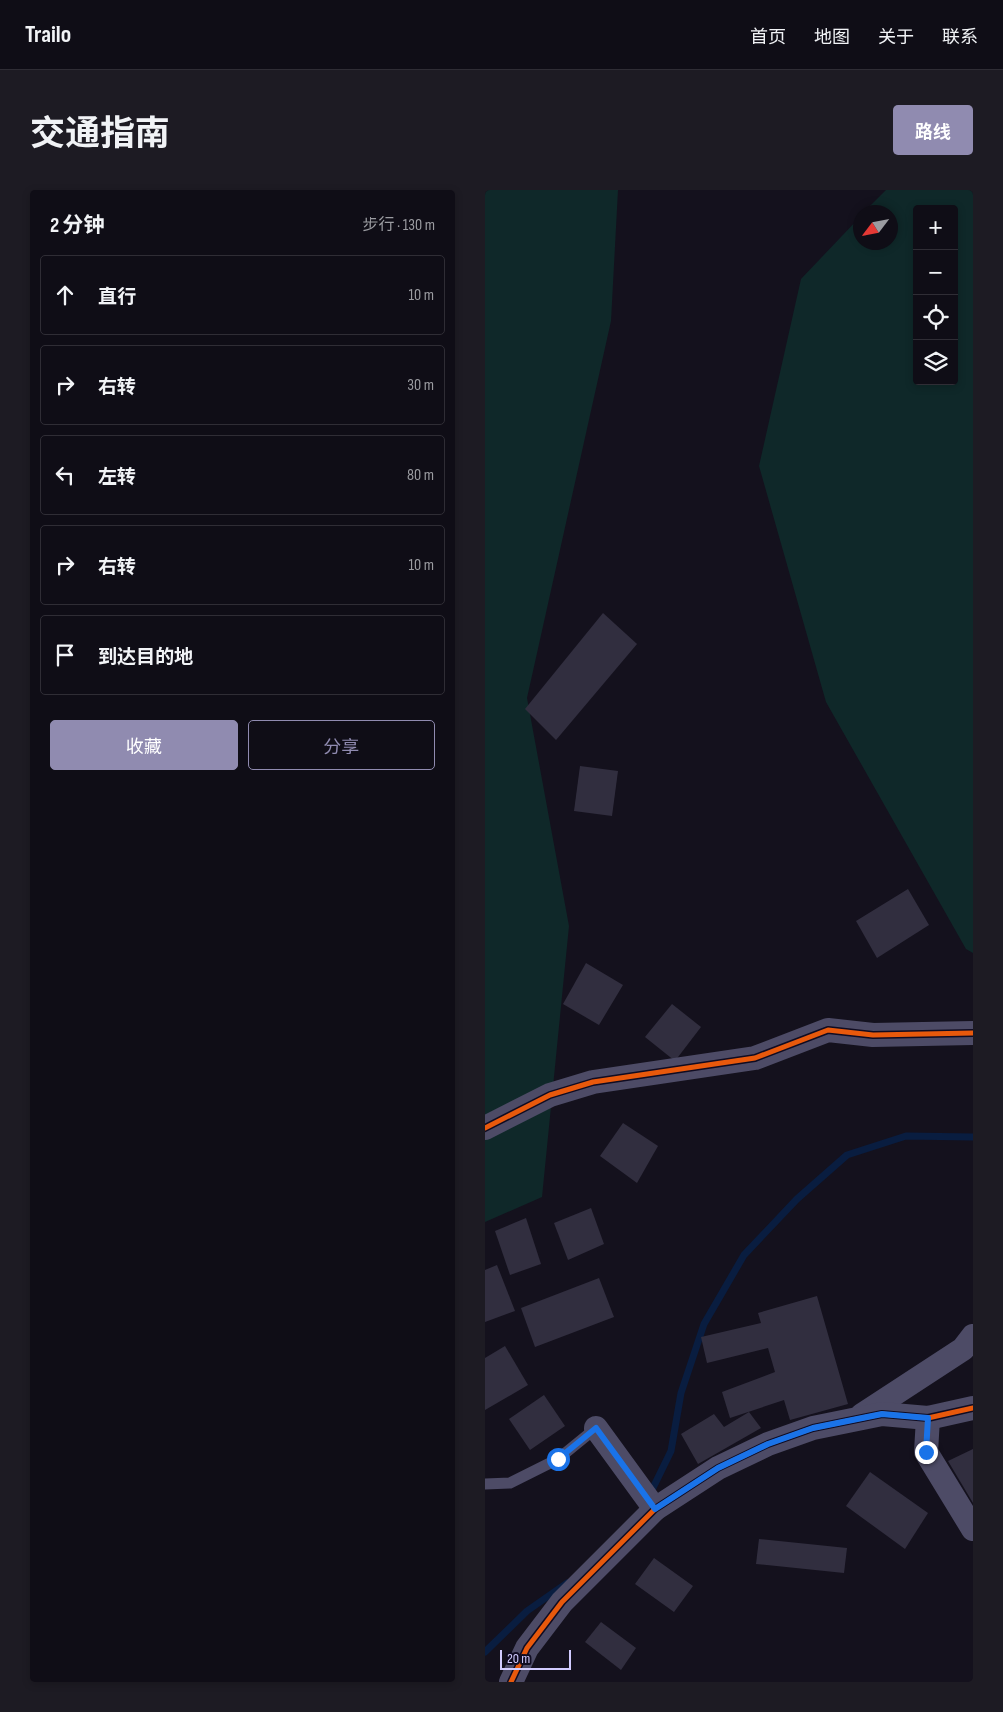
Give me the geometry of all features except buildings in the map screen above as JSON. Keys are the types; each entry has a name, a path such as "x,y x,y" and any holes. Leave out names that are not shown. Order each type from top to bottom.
{"street":[{"path":"485,1128 550,1095 593,1082 755,1058 828,1030 873,1035 973,1033"},
{"path":"855,1420 963,1349 973,1336"},
{"path":"511,1682 527,1648 562,1602 655,1509 718,1468 768,1444 813,1428 882,1414 928,1418 973,1408"},
{"path":"928,1418 926,1452 973,1529"},
{"path":"596,1428 655,1509"}],"lane":[{"path":"485,1484 511,1483 558,1459 596,1428"}],"green space":[{"path":"485,190 618,190 611,321 527,698 569,926 542,1197 485,1222"},
{"path":"886,190 973,190 973,953 966,949 826,702 759,466 801,279 853,224 853,250 898,250 898,205 871,205"}],"waterway":[{"path":"650,1494 671,1451 681,1393 704,1324 744,1255 797,1199 847,1155 906,1136 973,1137"},
{"path":"485,1652 527,1611 567,1583"}],"cycle path":[{"path":"485,1128 550,1095 593,1082 755,1058 828,1030 873,1035 973,1033"},
{"path":"511,1682 527,1648 562,1602 655,1509 718,1468 768,1444 813,1428 882,1414 928,1418 973,1408"}],"route":[{"path":"558,1459 596,1428 655,1509 718,1468 768,1444 813,1428 882,1414 928,1418 926,1452"}]}
